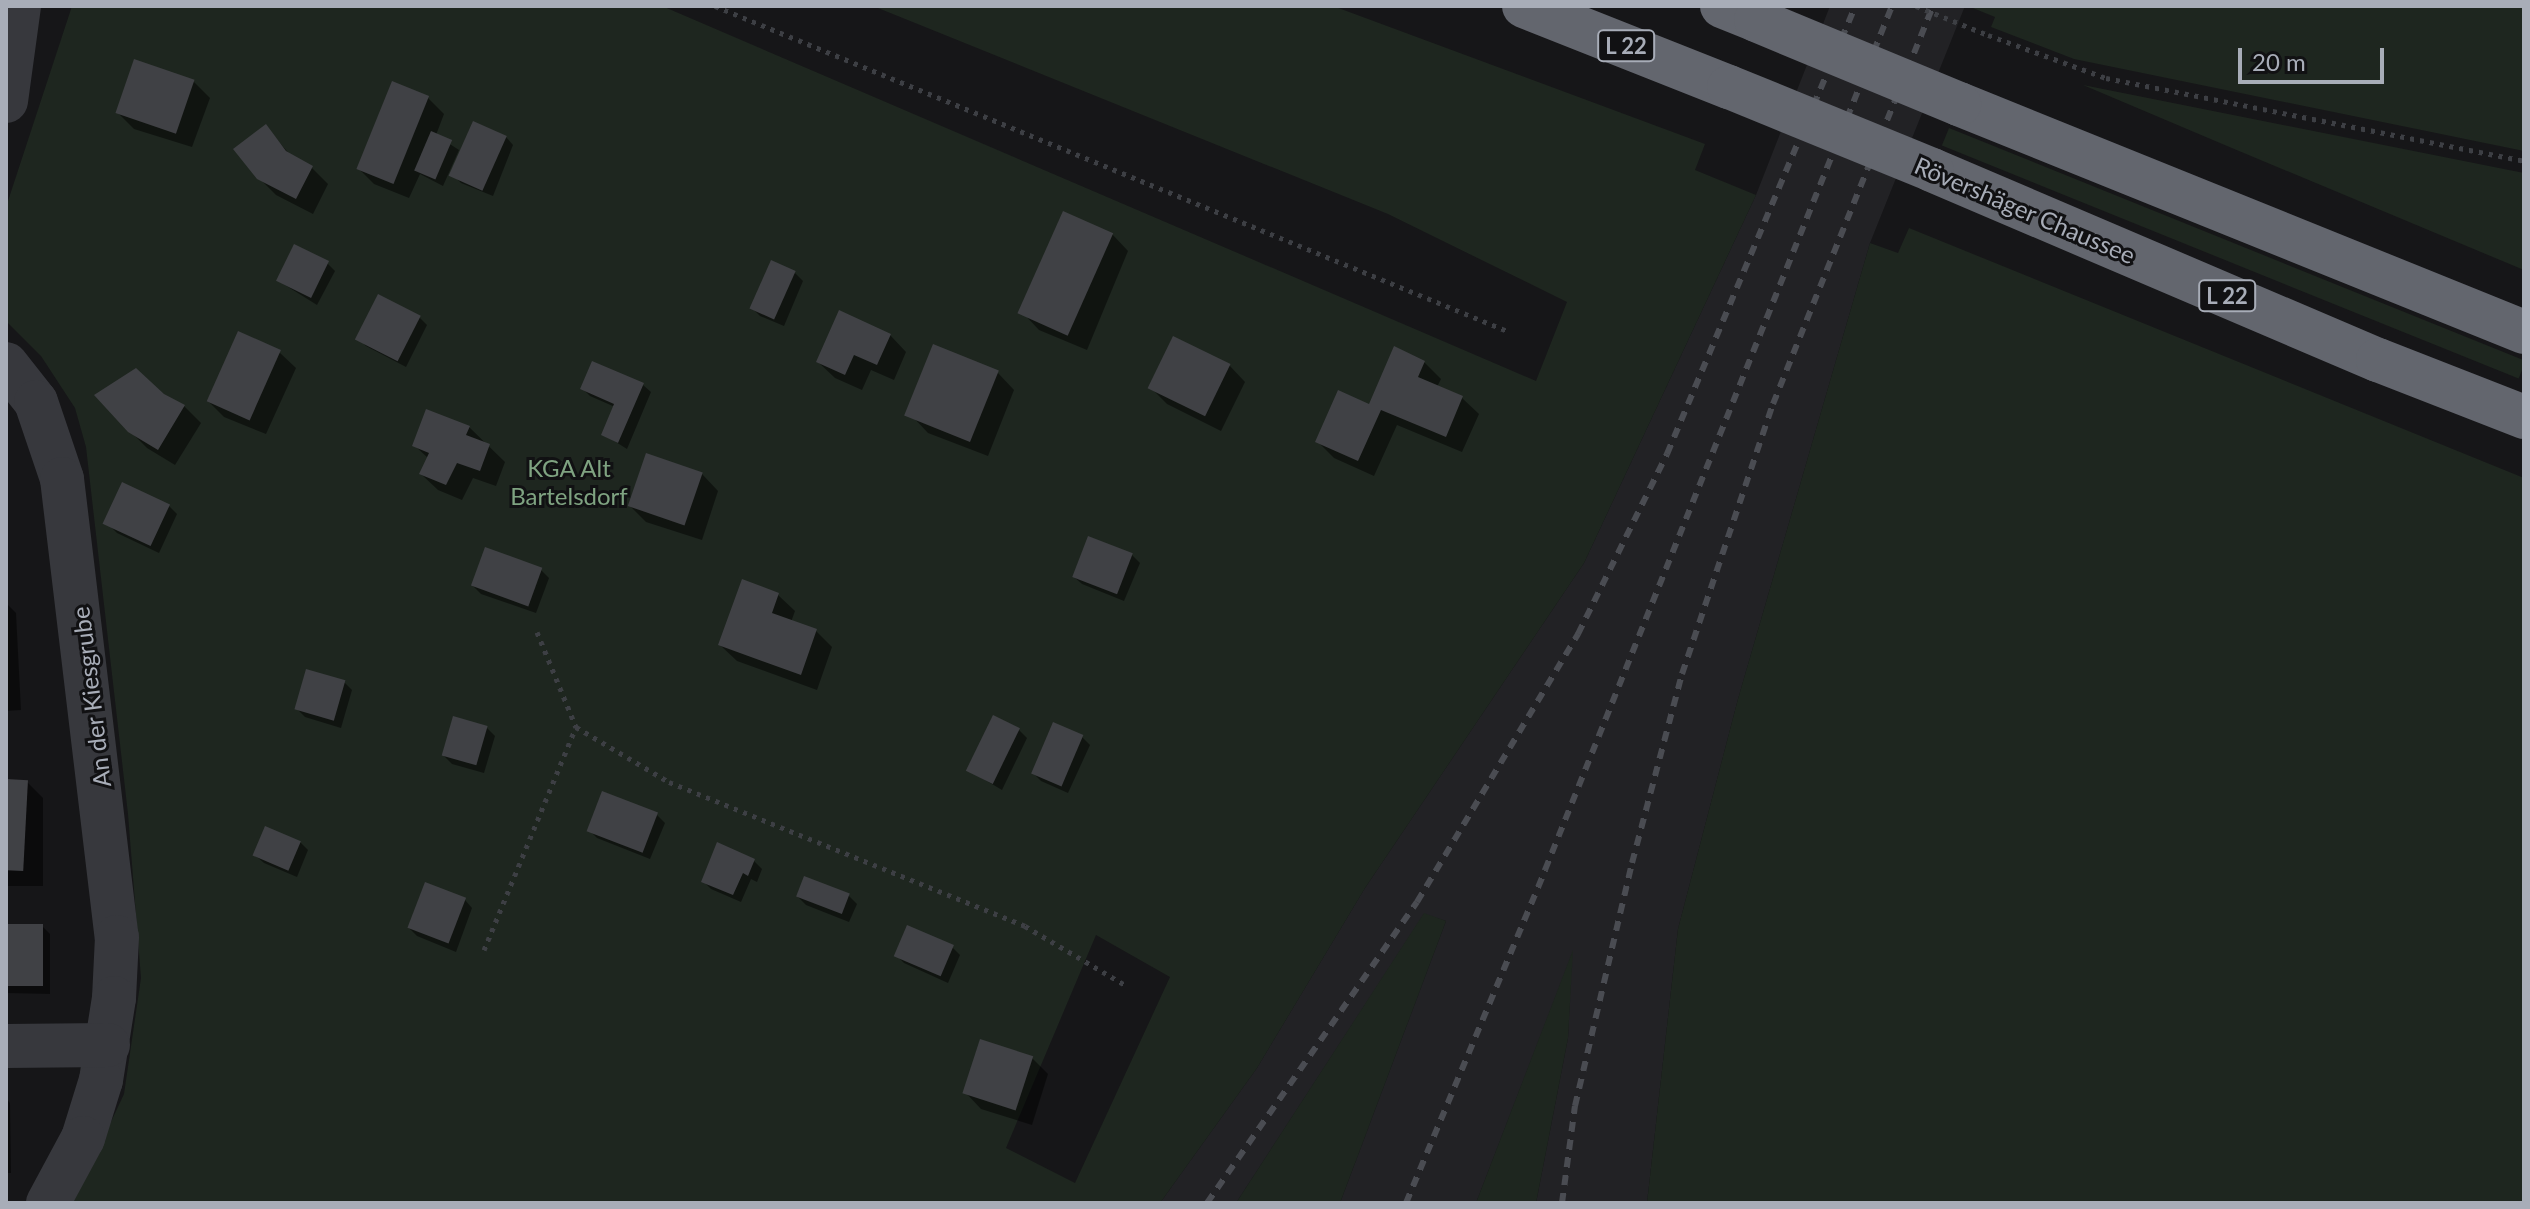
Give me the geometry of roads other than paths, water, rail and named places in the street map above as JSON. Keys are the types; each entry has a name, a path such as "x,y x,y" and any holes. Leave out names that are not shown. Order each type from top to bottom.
{"highway":[{"name":"Rövershäger Chaussee","path":"1524,6 1932,170 2378,360 2524,417"},
{"path":"1739,13 2524,332"}],"street":[{"path":"6,101 19,6"},
{"name":"An der Kiesgrube","path":"6,364 36,402 62,479 115,922 114,998 108,1045 83,1138 48,1203"},
{"path":"6,1046 108,1045"}],"railway":[{"path":"1207,1203 1417,902 1578,634 1667,454 1855,6"},
{"path":"1406,1203 1545,870 1892,6"},
{"path":"1562,1203 1575,1106 1632,863 1682,674 1773,404 1933,6"}],"park label":[{"name":"KGA Alt Bartelsdorf","path":"569,482"}]}
